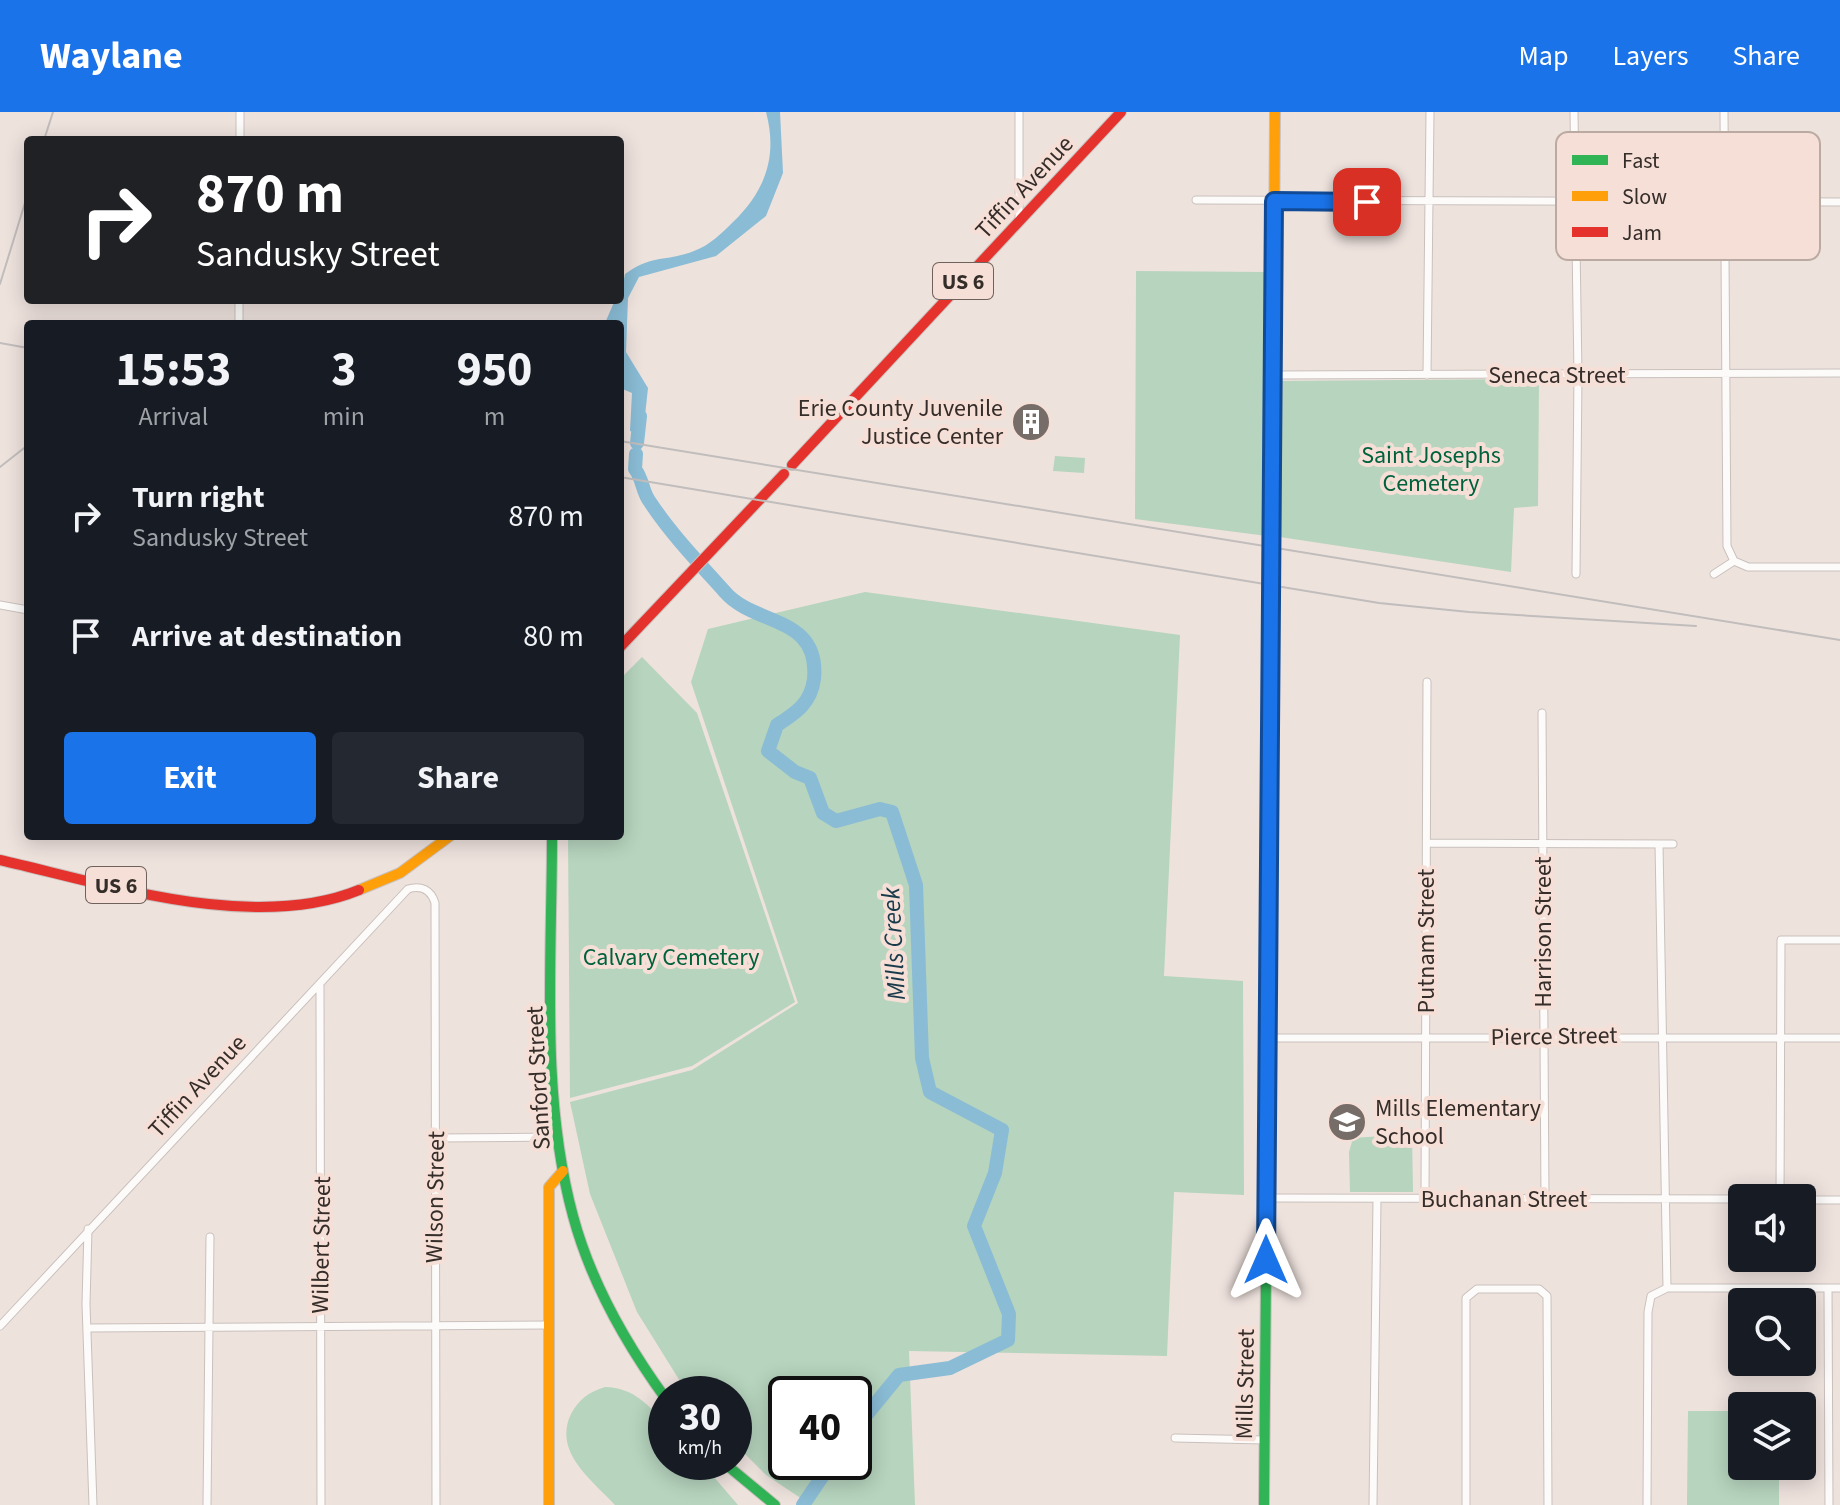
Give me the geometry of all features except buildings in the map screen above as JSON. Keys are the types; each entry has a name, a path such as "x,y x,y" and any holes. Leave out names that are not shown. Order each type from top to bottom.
{"main road":[{"name":"Tiffin Avenue","path":"624,643 1121,112"},
{"name":"Mills Street","path":"1264,1505 1275,112"},
{"name":"US 6","path":"0,860 204,903 262,909 292,907 364,888 407,868 441,840"},
{"name":"Sanford Street","path":"549,1505 549,1187 563,1171 558,1137 552,840"},
{"path":"563,1171 579,1236 607,1305 650,1376"},
{"path":"745,1480 775,1505"}],"street":[{"path":"240,112 240,136"},
{"path":"1019,112 1019,222"},
{"path":"1427,375 1430,112"},
{"path":"1724,112 1724,132"},
{"path":"1196,200 1556,201"},
{"path":"1820,202 1840,202"},
{"path":"1575,260 1578,375 1576,574"},
{"path":"1725,260 1727,546 1734,561 1748,567 1840,567"},
{"name":"Seneca Street","path":"1275,375 1840,373"},
{"path":"1714,574 1734,561"},
{"path":"0,605 24,609"},
{"name":"Putnam Street","path":"1425,1200 1427,682"},
{"name":"Harrison Street","path":"1542,713 1545,1200"},
{"path":"1427,843 1673,844"},
{"path":"1659,844 1667,1288"},
{"name":"Tiffin Avenue","path":"0,1326 408,889 417,886 428,891"},
{"name":"Wilson Street","path":"428,891 435,903 433,1324 436,1505"},
{"path":"1780,1184 1781,940 1840,940"},
{"name":"Wilbert Street","path":"320,986 321,1505"},
{"name":"Pierce Street","path":"1268,1038 1840,1038"},
{"path":"436,1138 558,1137"},
{"name":"Buchanan Street","path":"1267,1198 1728,1199"},
{"path":"1373,1505 1377,1200"},
{"path":"1816,1200 1840,1200"},
{"path":"88,1229 93,1505"},
{"path":"207,1505 210,1237"},
{"path":"1647,1505 1648,1312 1651,1296 1667,1288 1840,1288"},
{"path":"1828,1288 1829,1505"},
{"path":"1466,1505 1466,1298 1477,1289 1539,1289 1547,1296 1548,1505"},
{"path":"88,1328 549,1325"},
{"path":"1175,1438 1264,1440"}],"green space":[{"path":"1136,271 1267,272 1267,536 1135,519"},
{"name":"Saint Josephs Cemetery","path":"1539,379 1538,506 1514,508 1511,572 1280,537 1278,381"},
{"path":"1055,456 1085,458 1084,473 1053,471"},
{"path":"865,592 1180,635 1164,976 1243,981 1244,1195 1174,1192 1167,1356 909,1351 915,1505 811,1505 774,1480 872,1480 872,1376 768,1376 768,1476 766,1475 752,1461 752,1376 677,1376 637,1312 590,1194 570,1102 692,1070 798,1003 691,682 708,629"},
{"name":"Calvary Cemetery","path":"642,657 697,713 795,1002 692,1066 570,1098 568,840 624,840 624,675"},
{"path":"1412,1134 1413,1192 1350,1192 1349,1152 1353,1138"},
{"path":"605,1387 624,1390 648,1406 648,1480 716,1480 738,1505 615,1505 577,1464 567,1441 571,1414 577,1404"},
{"path":"1688,1411 1728,1411 1728,1480 1779,1480 1779,1505 1687,1505"}],"water":[{"path":"766,112 780,112 783,173 766,216 716,256 639,277 628,298 626,352 648,388 643,434 630,431 632,393 624,390 624,320 606,320 613,304 624,304 625,274 652,261 700,249 720,235 744,210 761,185 769,158"}],"waterway":[{"name":"Mills Creek","path":"637,443 640,416"},
{"name":"Mills Creek","path":"636,454 635,469 647,498 705,570 737,603 783,624 807,643 813,658 814,679 810,695 802,706 777,725 768,751 795,772 810,778 823,813 836,821 880,809 892,812 916,885 922,1058 930,1092 1002,1130 995,1173 974,1226 1009,1314 1008,1340 950,1368 899,1375 872,1408"},
{"name":"Mills Creek","path":"803,1505 820,1480"}],"railway":[{"path":"45,136 53,112"},
{"path":"0,284 24,206"},
{"path":"0,343 24,347"},
{"path":"624,442 1840,640"},
{"path":"0,467 24,448"},
{"path":"624,478 1379,603 1469,612 1696,626"}],"traffic: fast":[{"path":"552,840 550,1028 556,1123 563,1170 573,1216 600,1289 650,1376"},
{"path":"1264,1505 1269,918"},
{"path":"745,1480 775,1505"}],"traffic: slow":[{"path":"1272,547 1275,112"},
{"path":"359,890 400,873 445,840"},
{"path":"549,1505 549,1187 563,1171"}],"traffic: jam":[{"path":"792,465 1121,112"},
{"path":"624,643 784,474"},
{"path":"1269,918 1272,547"},
{"path":"0,860 132,891 227,906 274,907 318,902 359,890"}],"place":[{"name":"Erie County Juvenile Justice Center","path":"1031,422"},
{"name":"Mills Elementary School","path":"1347,1122"}],"route":[{"path":"1266,1260 1274,201 1367,202"}]}
